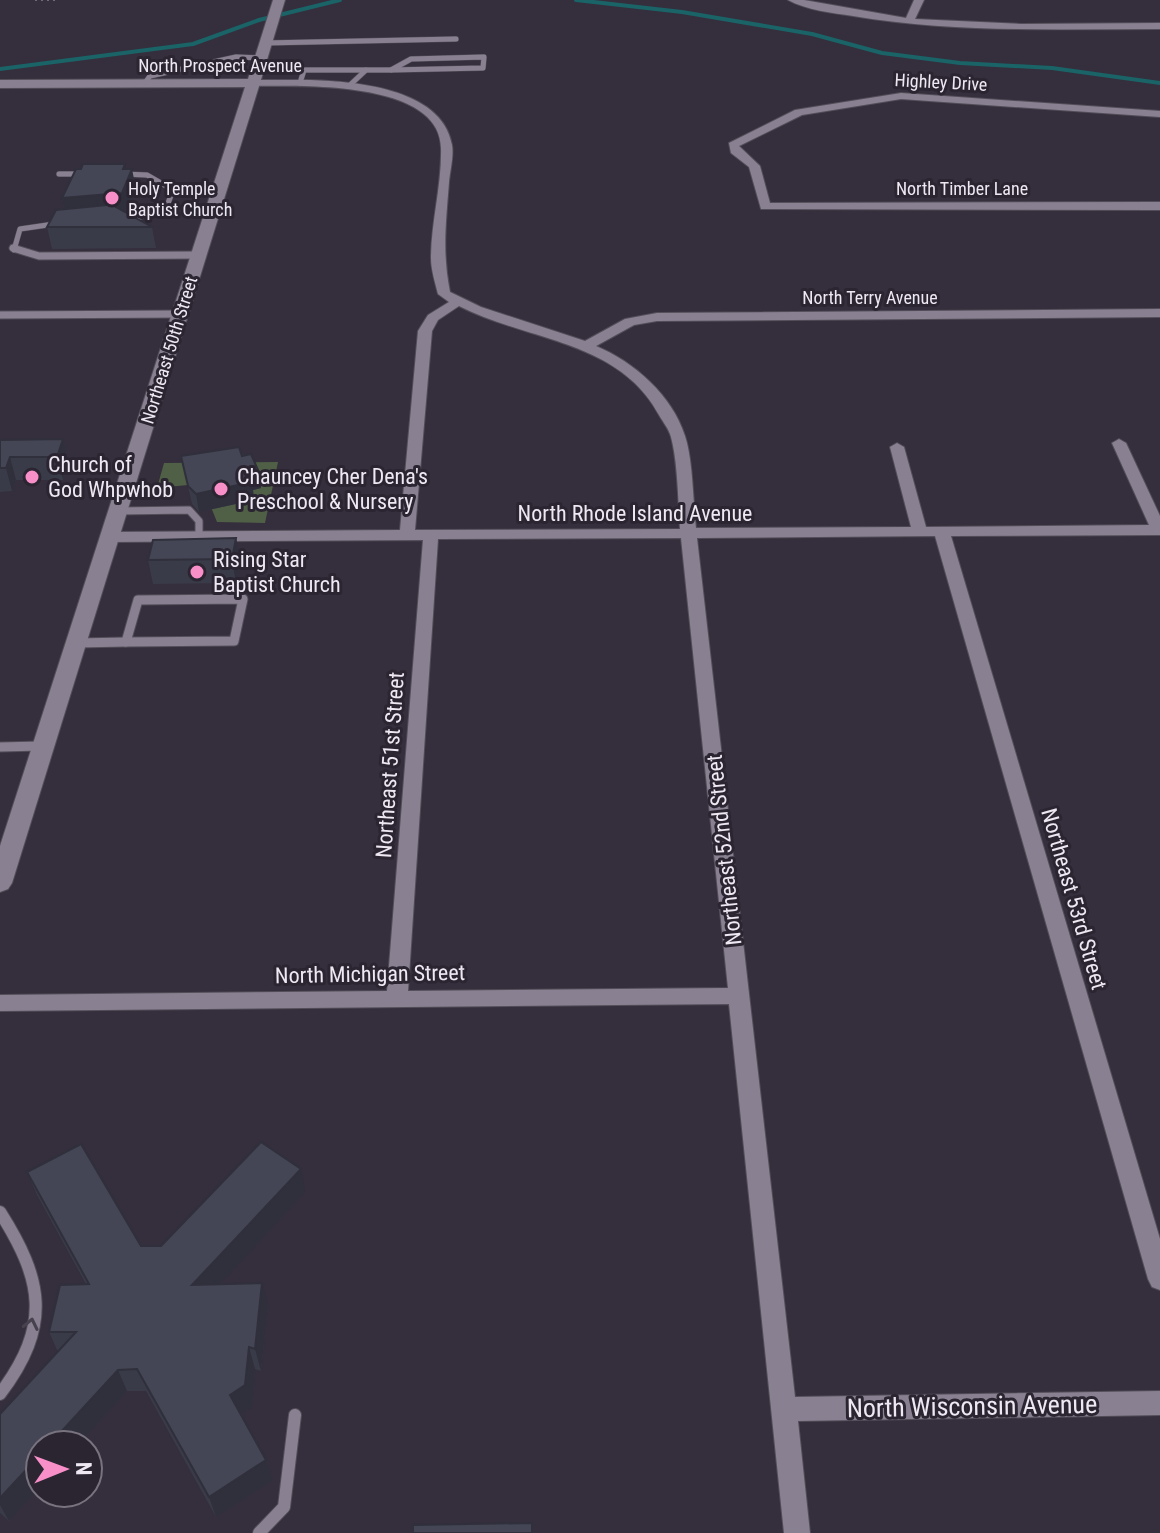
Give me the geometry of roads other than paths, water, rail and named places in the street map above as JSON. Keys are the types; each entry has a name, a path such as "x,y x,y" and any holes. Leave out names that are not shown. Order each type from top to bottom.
{"street":[{"name":"Northeast 50th Street","path":"0,883 7,836 77,643 279,0"},
{"path":"793,0 847,15 979,27 1160,26"},
{"path":"909,22 919,0"},
{"name":"North Prospect Avenue","path":"0,84 350,85 409,101 442,127 447,145 437,260 440,287 457,302"},
{"name":"Highley Drive","path":"765,207 752,161 733,148 739,139 799,112 901,96 1160,114"},
{"name":"North Timber Lane","path":"765,207 1160,206"},
{"path":"407,536 425,331 433,318 457,302"},
{"name":"Northeast 52nd Street","path":"457,302 480,313 586,346 630,371 650,389 672,421 681,454 797,1533"},
{"name":"North Terry Avenue","path":"586,346 620,326 657,317 1160,313"},
{"path":"1119,443 1160,530"},
{"path":"897,447 920,532"},
{"name":"North Rhode Island Avenue","path":"110,537 1160,530"},
{"name":"Northeast 53rd Street","path":"942,533 1160,1279"},
{"name":"Northeast 51st Street","path":"397,997 431,535"},
{"name":"North Michigan Street","path":"0,1003 740,996"},
{"name":"North Wisconsin Avenue","path":"783,1409 1160,1403"}],"lane":[{"path":"265,43 456,39"},
{"path":"145,83 150,76 236,57 261,58"},
{"path":"300,83 304,70 390,70 483,68 484,57 411,59 390,70"},
{"path":"350,85 366,70"},
{"path":"59,174 100,174"},
{"path":"113,174 147,175 170,188 172,193 167,206 120,223"},
{"path":"172,193 218,193"},
{"path":"74,223 43,223 20,229 12,249 39,256 199,255"},
{"path":"0,315 180,314"},
{"path":"118,511 189,510 199,521 199,537"},
{"path":"77,643 126,643 234,641 243,599 138,600 126,643"},
{"path":"0,747 41,746"},
{"path":"0,1212 19,1243 38,1290 23,1360 0,1394"},
{"path":"259,1533 284,1507 295,1415"}],"waterway":[{"path":"0,69 193,44 259,20 340,0"},
{"path":"576,0 682,12 812,34 882,53 960,63 1052,68 1160,83"}],"place":[{"name":"Holy Temple Baptist Church","path":"112,198"},
{"name":"Church of God Whpwhob","path":"32,477"},
{"name":"Chauncey Cher Dena's Preschool & Nursery","path":"221,489"},
{"name":"Rising Star Baptist Church","path":"197,572"}]}
